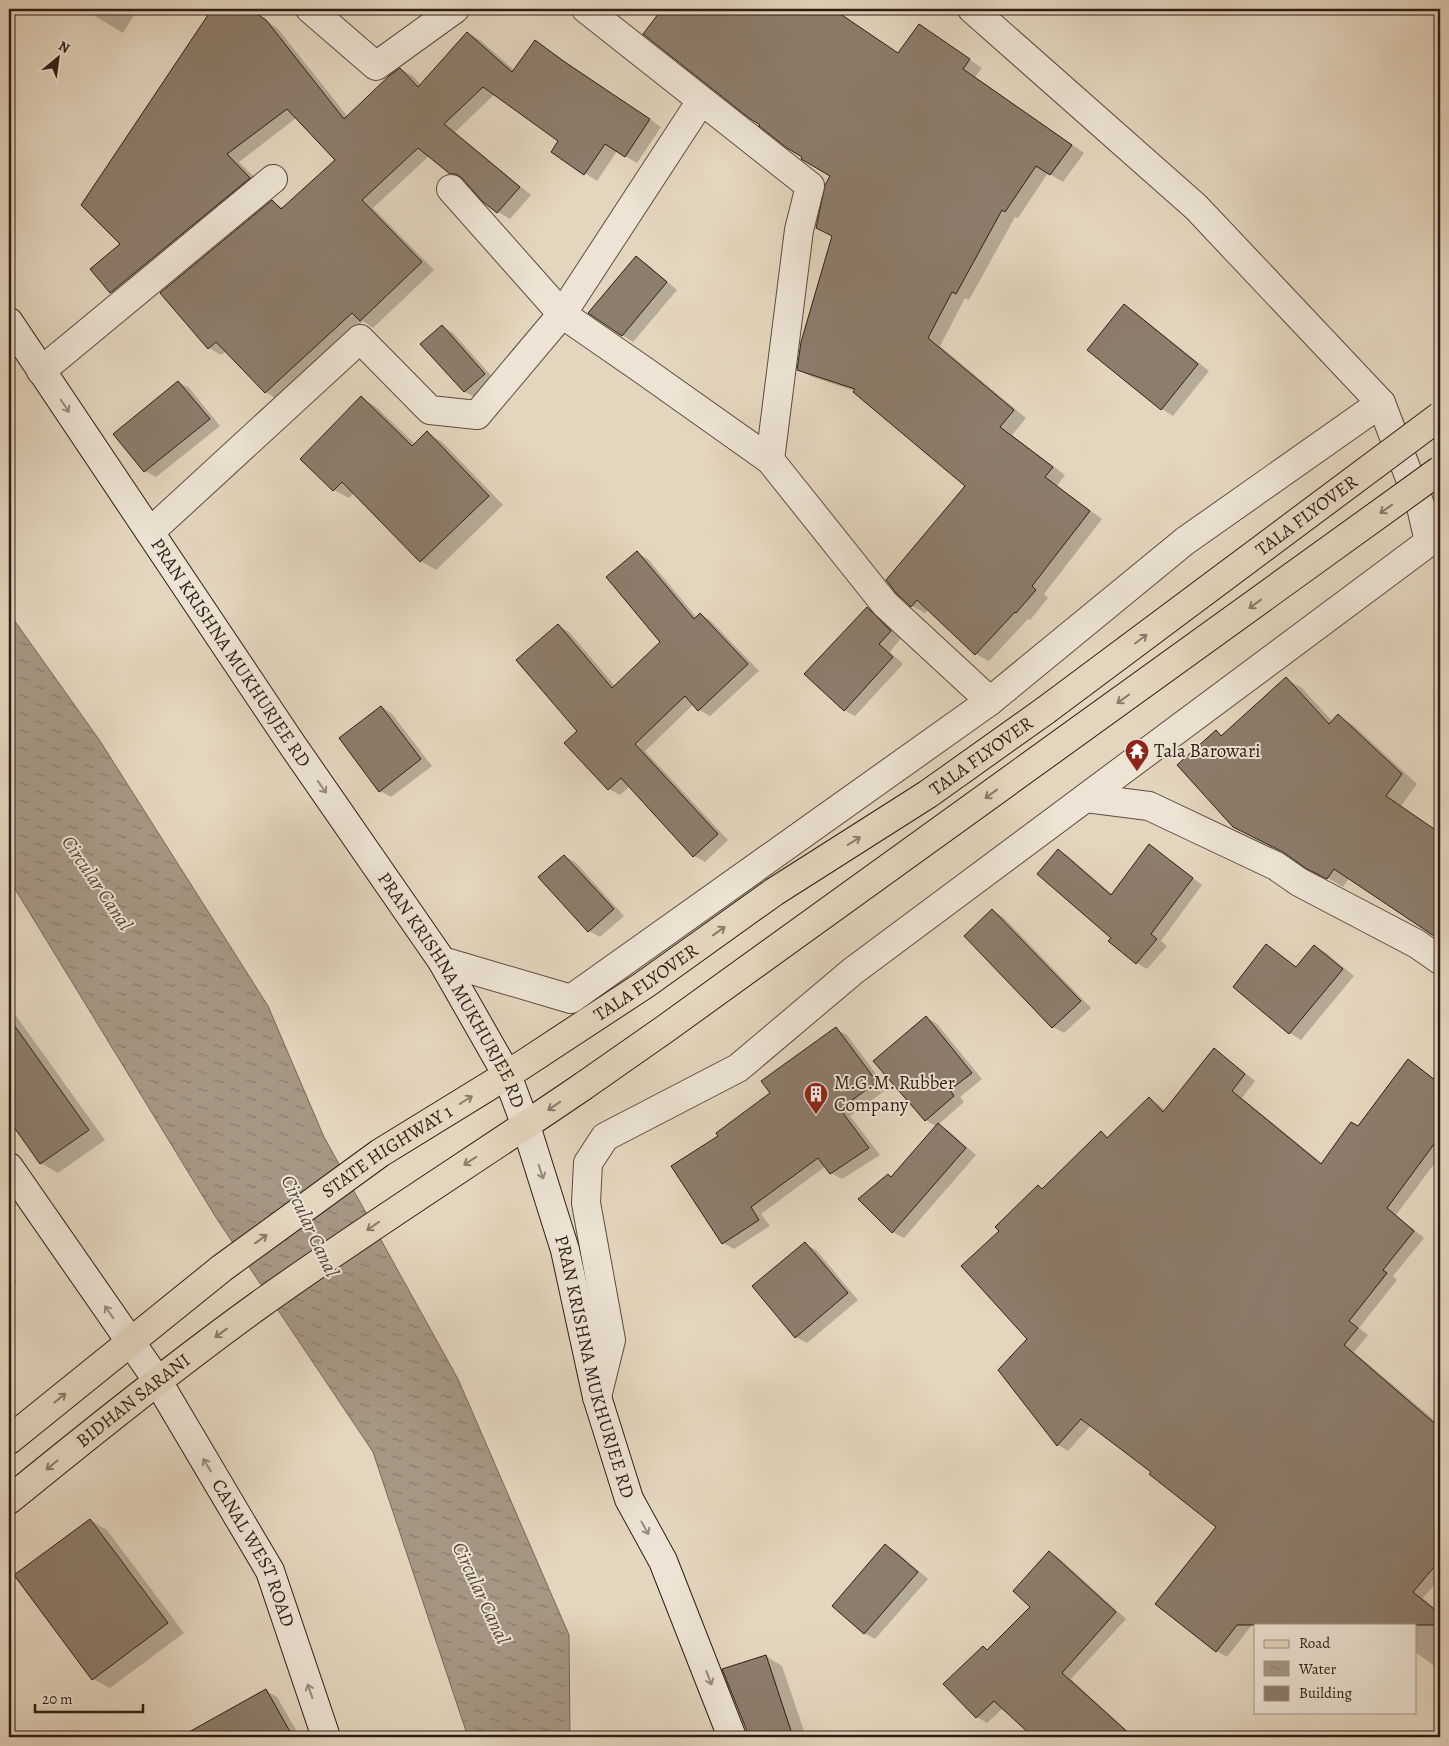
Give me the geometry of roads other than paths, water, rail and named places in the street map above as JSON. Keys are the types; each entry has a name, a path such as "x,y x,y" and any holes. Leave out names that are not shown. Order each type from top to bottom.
{"main road":[{"name":"TALA FLYOVER","path":"507,1075 644,985 774,892 928,794 1046,710 1440,416"},
{"name":"TALA FLYOVER","path":"526,1126 665,1029 1440,470"},
{"name":"STATE HIGHWAY 1","path":"130,1342 222,1268 380,1154 507,1075"},
{"name":"BIDHAN SARANI","path":"9,1500 157,1380 260,1304 413,1198 526,1126"},
{"path":"9,1440 130,1342"}],"street":[{"path":"310,9 376,66 455,9"},
{"path":"586,9 810,186 799,230 770,460"},
{"path":"597,1397 611,1340 586,1203 588,1163 605,1137 738,1068 854,971 1434,539 1381,403 1196,207 972,9"},
{"path":"150,532 360,339 430,410 477,415 562,314 701,101"},
{"path":"41,370 273,179"},
{"path":"451,189 562,314 770,460 885,604 990,700"},
{"name":"PRAN KRISHNA MUKHURJEE RD","path":"9,322 297,751 442,961 507,1075 526,1126 565,1250 597,1397 629,1499 663,1561 732,1737"},
{"path":"442,961 571,999 990,700 1185,541 1381,403"},
{"path":"1086,798 1150,806 1276,866 1299,882 1416,944 1440,960"},
{"name":"CANAL WEST ROAD","path":"9,1167 157,1380 270,1571 326,1737"}],"water":[{"name":"Circular Canal","path":"9,613 100,741 268,1006 324,1137 458,1379 569,1635 570,1737 468,1737 373,1452 215,1216 9,879"}],"place":[{"name":"Tala Barowari","path":"1137,772"},
{"name":"M.G.M. Rubber Company","path":"816,1115"}]}
